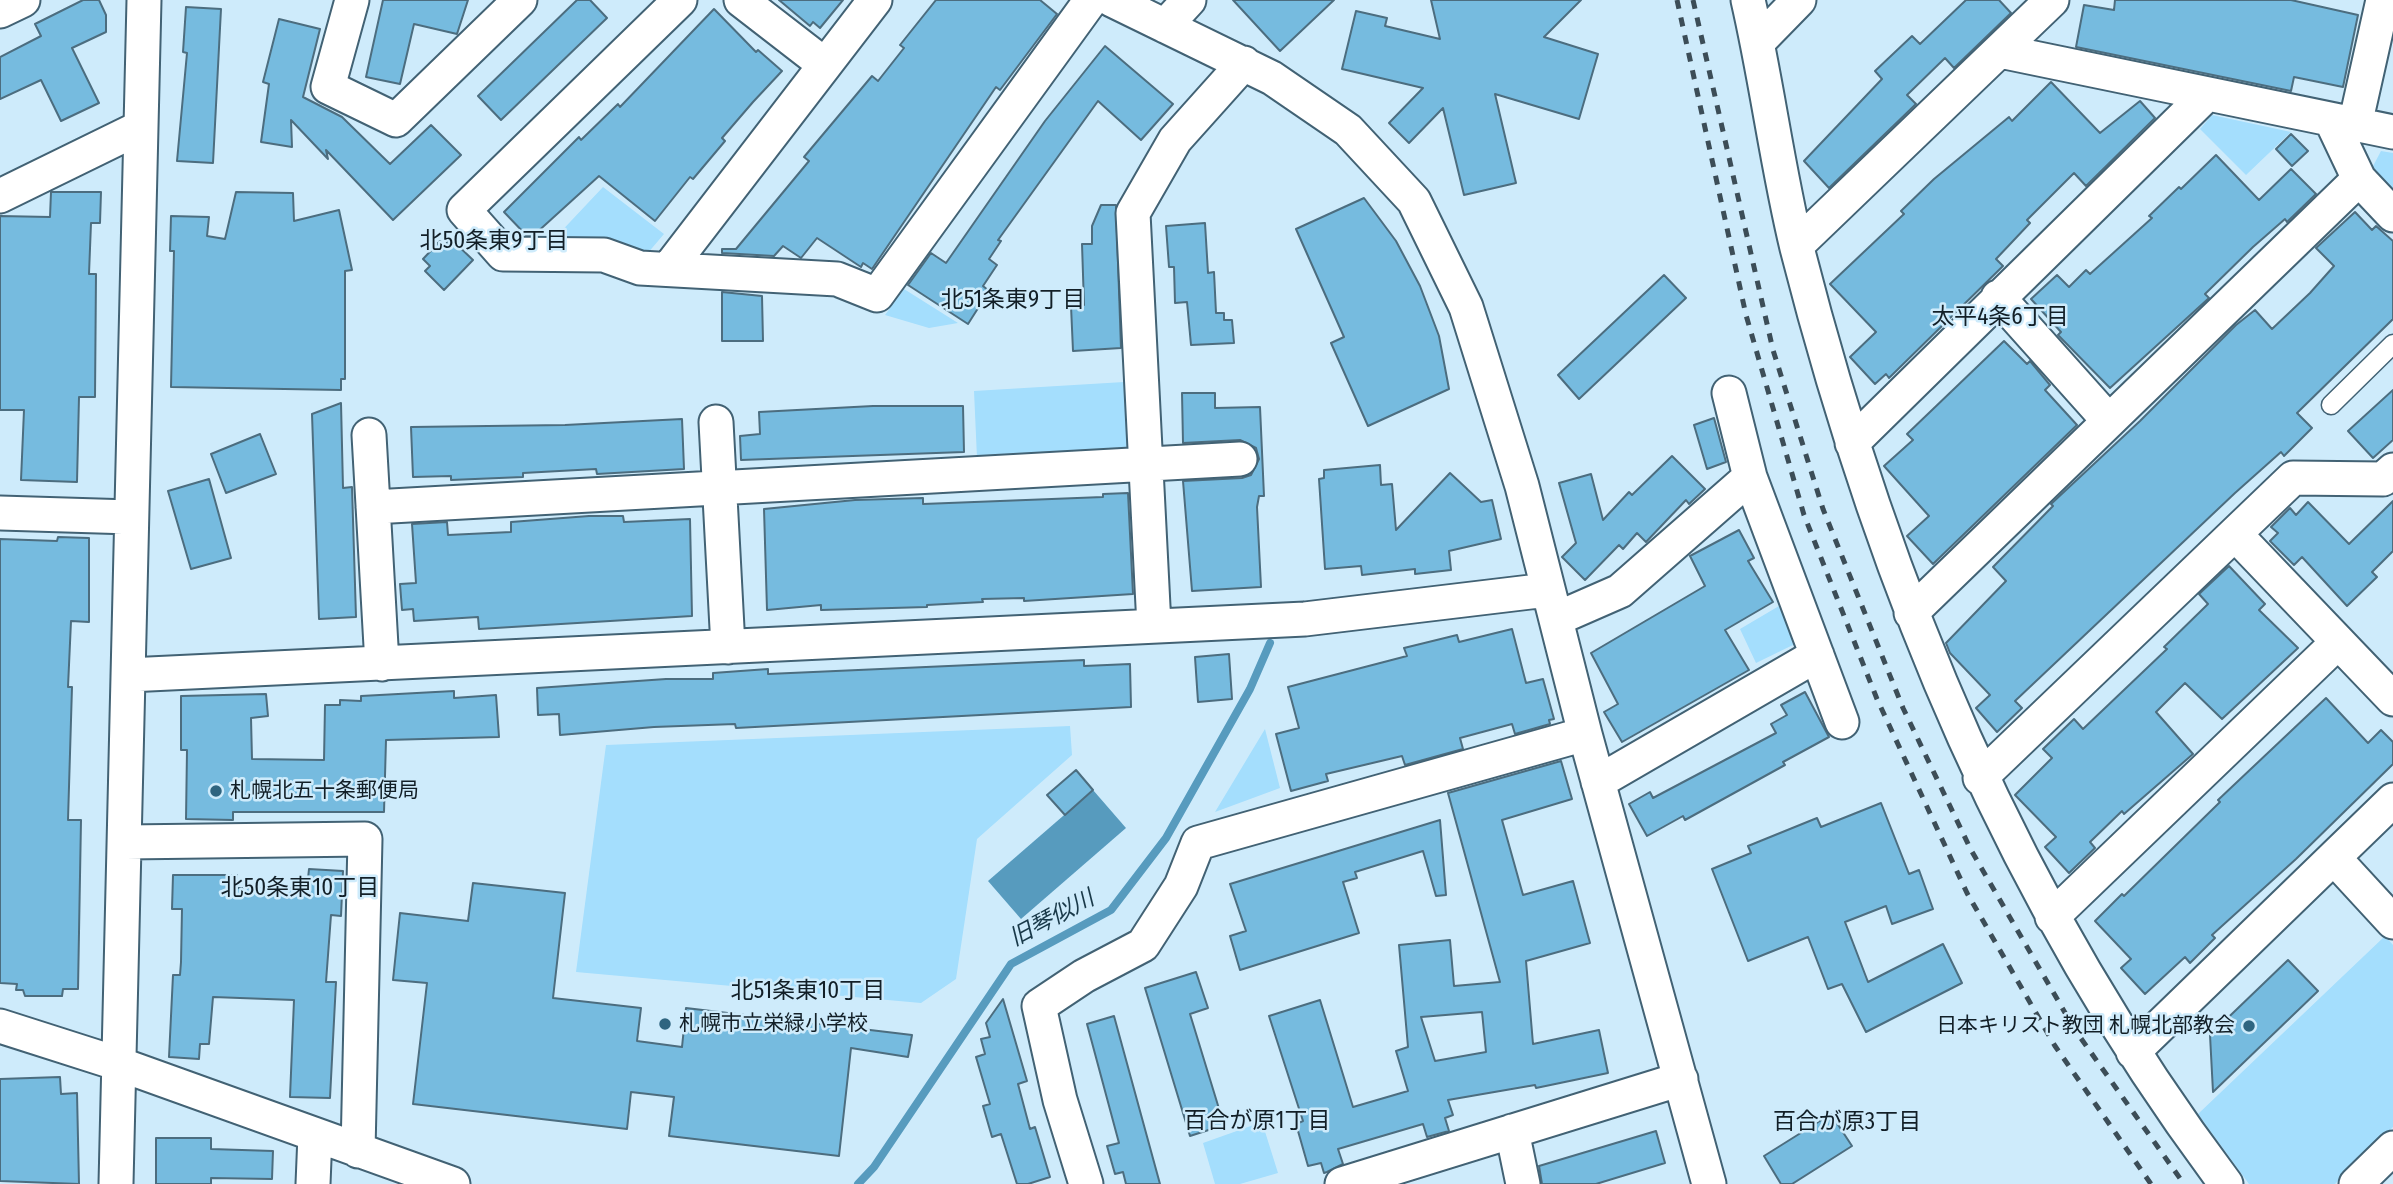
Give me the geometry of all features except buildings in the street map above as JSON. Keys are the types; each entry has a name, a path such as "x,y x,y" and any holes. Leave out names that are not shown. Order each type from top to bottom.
{"street":[{"path":"0,11 23,0"},
{"path":"116,1184 144,0"},
{"path":"352,0 328,87 396,120 520,0"},
{"path":"680,0 464,210 503,254 604,255 640,268 837,279 877,295 1091,0"},
{"path":"741,0 825,65"},
{"path":"669,268 874,0"},
{"path":"1112,0 1272,78 1348,130 1414,201 1466,307 1522,486 1585,734 1709,1184"},
{"path":"1164,26 1189,0"},
{"path":"1748,0 1797,245 1852,443 1911,613 1980,778 2052,917 2133,1052 2226,1184"},
{"path":"1758,41 1799,0"},
{"path":"1797,245 2052,0"},
{"path":"2383,0 2343,122 2359,179 2393,215"},
{"path":"2000,51 2393,132"},
{"path":"1154,626 1133,213 1175,140 1244,63"},
{"path":"1852,443 2207,94"},
{"path":"0,196 139,128"},
{"path":"1911,613 2359,179"},
{"path":"1998,298 2108,420"},
{"path":"1729,393 1750,477 1842,722"},
{"path":"716,422 727,646"},
{"path":"369,435 382,664"},
{"path":"373,508 1240,459"},
{"path":"1980,778 2292,478 2383,479 2393,470"},
{"path":"128,675 1551,605 1620,591 1750,477"},
{"path":"0,513 131,517"},
{"path":"2235,534 2393,699"},
{"path":"2052,917 2338,642"},
{"path":"1598,782 1817,655"},
{"path":"1086,1184 1059,1100 1039,1006 1084,976 1143,946 1181,886 1198,843 1585,734"},
{"path":"2133,1052 2393,800"},
{"path":"126,842 365,839 358,1151"},
{"path":"2334,858 2393,922"},
{"path":"0,1026 119,1064 453,1184"},
{"path":"1342,1184 1681,1079"},
{"path":"1511,1131 1523,1184"},
{"path":"313,1184 315,1135"},
{"path":"2356,1184 2393,1148"}],"lane":[{"path":"2331,405 2393,344"}],"shaded area":[{"path":"2212,115 2291,132 2246,175 2200,129"},
{"path":"2381,151 2393,153 2393,190 2372,168"},
{"path":"603,187 664,234 641,261 554,239"},
{"path":"904,289 958,323 929,328 885,315"},
{"path":"1124,382 1129,444 1122,451 977,458 974,391"},
{"path":"1779,606 1795,644 1756,663 1740,629"},
{"path":"1070,726 1072,755 977,839 956,979 921,1003 576,972 606,745"},
{"path":"1265,729 1280,788 1215,812"},
{"path":"1093,790 1126,828 1021,919 988,881"},
{"path":"2385,936 2393,945 2393,1127 2335,1184 2249,1184 2198,1114"},
{"path":"1262,1122 1278,1173 1240,1184 1215,1184 1203,1143"}],"waterway":[{"name":"旧琴似川","path":"858,1184 874,1167 1011,964 1111,910 1166,838 1250,689 1270,643"}],"railway":[{"path":"1677,0 1746,315 1804,515 1877,699 1967,893 2055,1046 2151,1184"},
{"path":"1693,0 1773,350 1823,509 1903,708 1971,850 2075,1030 2184,1184"}],"place":[{"name":"札幌北五十条郵便局","path":"216,791"},
{"name":"札幌市立栄緑小学校","path":"665,1024"},
{"name":"日本キリスト教団 札幌北部教会","path":"2249,1026"}],"district":[{"name":"北50条東9丁目","path":"494,242"},
{"name":"北51条東9丁目","path":"1013,301"},
{"name":"太平4条6丁目","path":"2000,318"},
{"name":"北50条東10丁目","path":"300,889"},
{"name":"北51条東10丁目","path":"808,992"},
{"name":"百合が原1丁目","path":"1257,1122"},
{"name":"百合が原3丁目","path":"1847,1123"}]}
